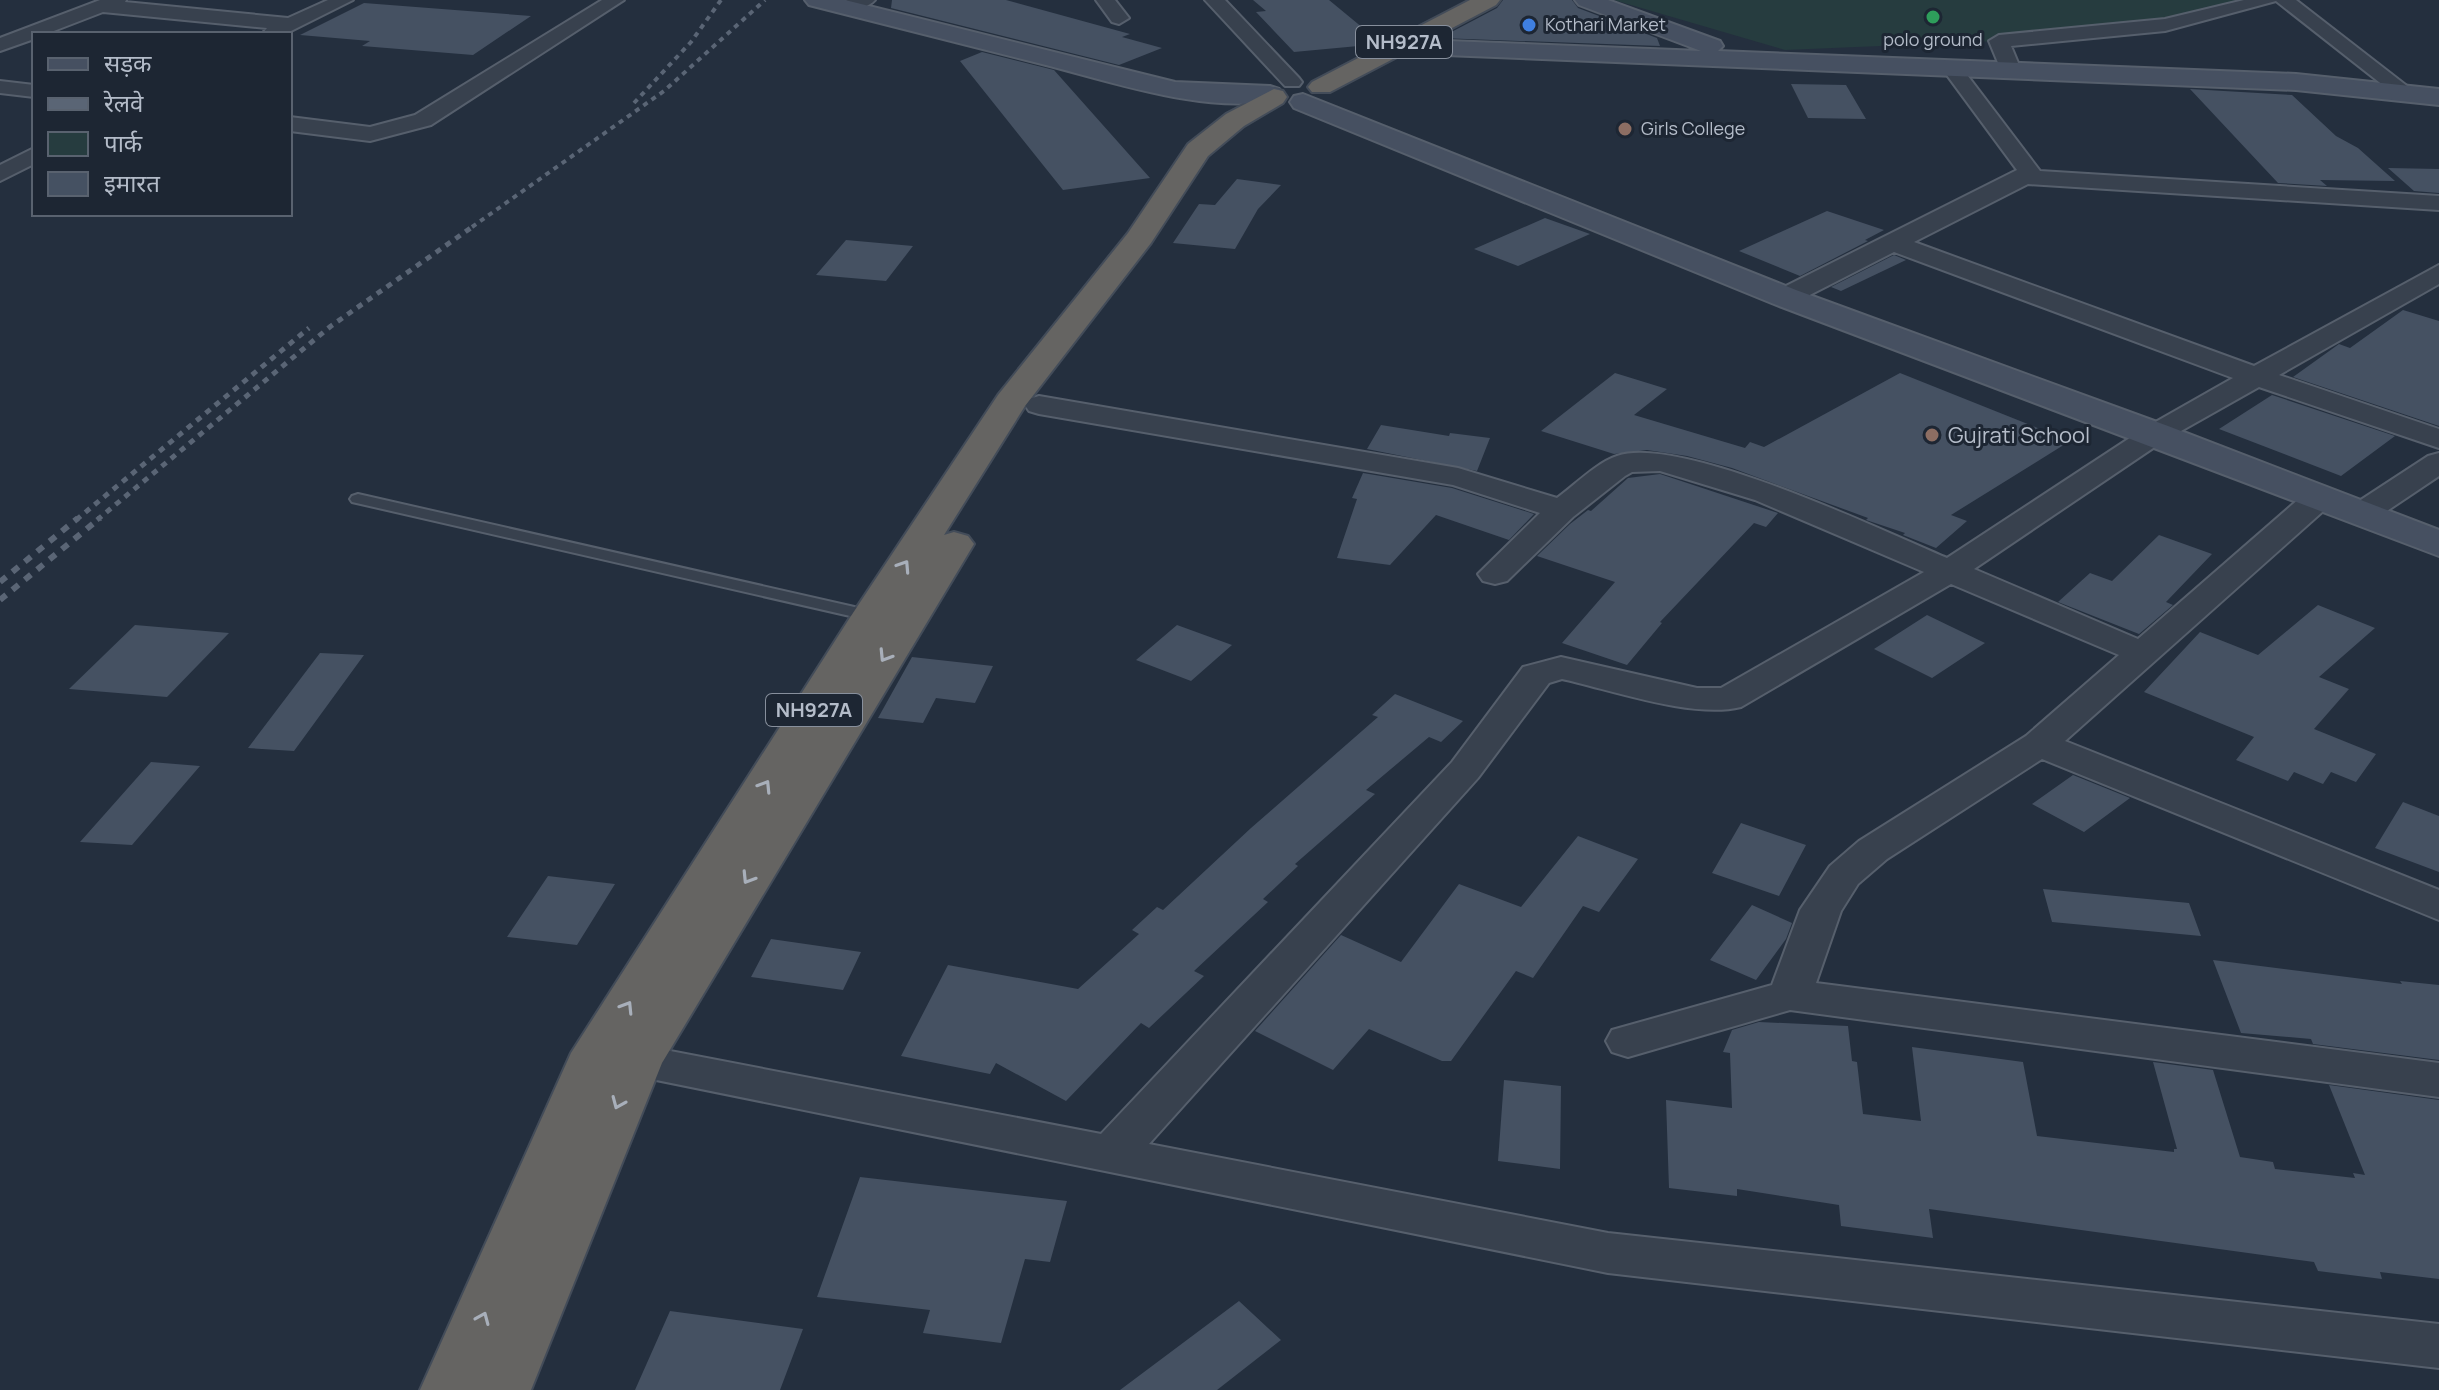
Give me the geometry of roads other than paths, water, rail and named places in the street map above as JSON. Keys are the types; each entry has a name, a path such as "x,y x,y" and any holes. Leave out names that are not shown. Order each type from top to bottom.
{"highway":[{"name":"NH927A","path":"499,1390 617,1057 1039,405 1218,155 1294,92 1468,0"},
{"name":"NH927A","path":"452,1390 617,1057 872,616 1010,402 1140,237 1198,150 1235,120 1488,0"}],"main road":[{"path":"817,0 855,4 1175,90 1229,95 1294,92 1785,297 2155,434 2439,544"},
{"path":"1561,0 1702,58"},
{"path":"1587,0 1751,60"},
{"path":"1396,46 2296,82 2439,97"}],"street":[{"path":"274,32 344,0"},
{"path":"292,124 370,134 423,120 615,0"},
{"path":"1105,0 1119,18"},
{"path":"1214,0 1294,92"},
{"path":"2011,70 1999,41 2165,25 2267,0"},
{"path":"2284,0 2405,93"},
{"path":"34,32 109,3 291,24"},
{"path":"0,45 32,33"},
{"path":"1785,297 2024,177 2029,170 1951,67"},
{"path":"0,87 32,91"},
{"path":"0,174 32,156"},
{"path":"2024,177 2439,203"},
{"path":"1893,243 2257,377 2439,439"},
{"path":"1112,1153 1465,770 1536,675 1561,668 1697,699 1728,699 1949,571 2155,434 2439,273"},
{"path":"1039,405 1458,477 1562,510"},
{"path":"1495,574 1562,510 1625,463 1662,462 1766,493 2145,654"},
{"path":"2361,514 2439,462"},
{"path":"1790,995 1821,910 1844,875 1873,850 2039,744 2319,498"},
{"path":"2039,744 2439,906"},
{"path":"1628,1041 1790,995 2439,1080"},
{"path":"617,1057 1608,1253 2439,1346"}],"lane":[{"path":"358,499 872,616"}],"railway":[{"path":"634,103 691,42 721,0"},
{"path":"472,227 664,91 765,0"},
{"path":"97,520 331,326 475,225"},
{"path":"76,520 309,328"},
{"path":"0,582 78,518"},
{"path":"0,600 100,518"}],"place":[{"name":"polo ground","path":"1933,17"},
{"name":"Kothari Market","path":"1529,25"},
{"name":"Girls College","path":"1625,129"},
{"name":"Gujrati School","path":"1932,435"}]}
